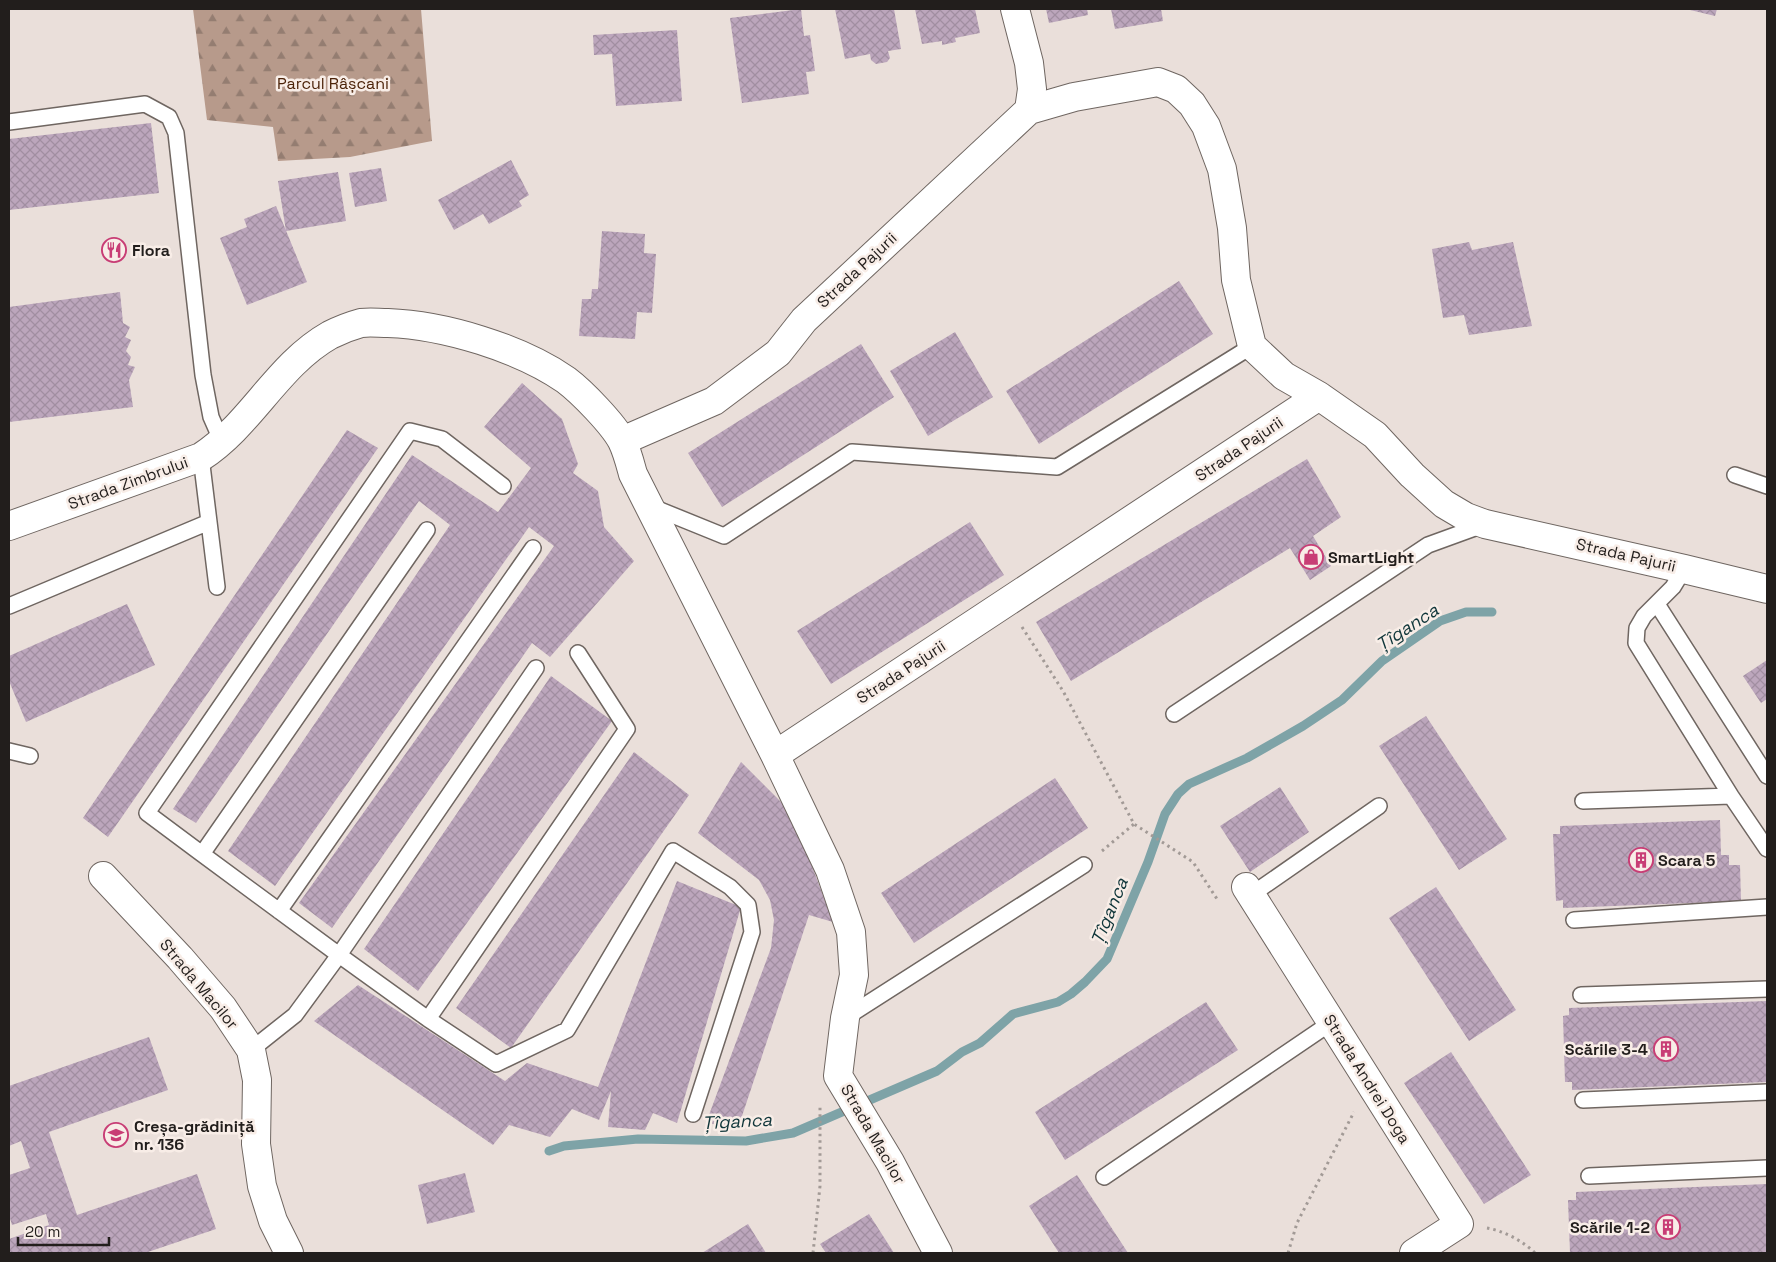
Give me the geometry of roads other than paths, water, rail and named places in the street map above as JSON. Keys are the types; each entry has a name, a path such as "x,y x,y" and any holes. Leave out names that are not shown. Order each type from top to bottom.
{"street":[{"path":"1015,9 1029,64 1032,89 1029,110"},
{"name":"Strada Pajurii","path":"622,441 714,401 771,359 804,320 1029,110 1074,97 1158,82 1176,89 1192,104 1206,126 1222,169 1232,228 1236,280 1252,346 1284,376 1320,396 1374,435 1412,475 1444,504 1466,517 1485,524 1767,589"},
{"path":"220,442 300,357 327,337 344,328 363,323 404,324 437,328 529,358 567,381 596,408 622,441 633,474 775,755"},
{"name":"Strada Pajurii","path":"775,755 1320,396"},
{"name":"Strada Zimbrului","path":"9,526 220,442"},
{"name":"Strada Macilor","path":"775,755 830,870 851,932 854,975 845,1018 838,1076 877,1141 938,1253"},
{"name":"Strada Macilor","path":"103,876 180,958 223,1008 251,1050 257,1080 256,1144 262,1186 273,1221 289,1253"},
{"name":"Strada Andrei Doga","path":"1249,891 1459,1224 1414,1253"}],"lane":[{"path":"9,122 145,104 169,117 176,133 203,375 211,417 220,442 209,522 217,587"},
{"path":"650,506 724,536 852,452 1057,467 1252,346"},
{"path":"503,486 442,439 410,431 148,813 339,955 428,1019 496,1064 567,1030 673,851 730,888 748,905 752,932 693,1114"},
{"path":"1735,474 1767,486"},
{"path":"9,606 209,522"},
{"path":"1174,714 1428,545 1485,524"},
{"path":"202,854 427,530"},
{"path":"279,910 533,548"},
{"path":"1684,569 1673,586 1644,616 1637,628 1636,643 1731,796 1767,849"},
{"path":"1657,604 1767,776"},
{"path":"428,1019 627,729 578,653"},
{"path":"251,1050 295,1015 339,955 536,668"},
{"path":"9,751 30,756"},
{"path":"1583,801 1731,796"},
{"path":"1249,891 1379,806"},
{"path":"845,1018 1084,865"},
{"path":"1574,920 1767,907"},
{"path":"1580,995 1767,989"},
{"path":"1104,1177 1332,1022"},
{"path":"1583,1100 1767,1092"},
{"path":"1589,1176 1767,1168"}],"waterway":[{"name":"Țîganca","path":"549,1151 564,1146 638,1139 746,1141 793,1133 937,1071 962,1052 980,1043 1013,1014 1058,1002 1085,982 1107,959 1148,862 1165,814 1178,794 1189,784 1247,758 1303,726 1342,700 1382,661 1440,621 1466,612 1492,612"}],"place":[{"name":"Flora","path":"114,250"},
{"name":"SmartLight","path":"1311,557"},
{"name":"Scara 5","path":"1641,860"},
{"name":"Scările 3-4","path":"1666,1049"},
{"name":"Creșa-grădiniță nr. 136","path":"116,1135"},
{"name":"Scările 1-2","path":"1668,1227"}],"park label":[{"name":"Parcul Râșcani","path":"333,83"}]}
